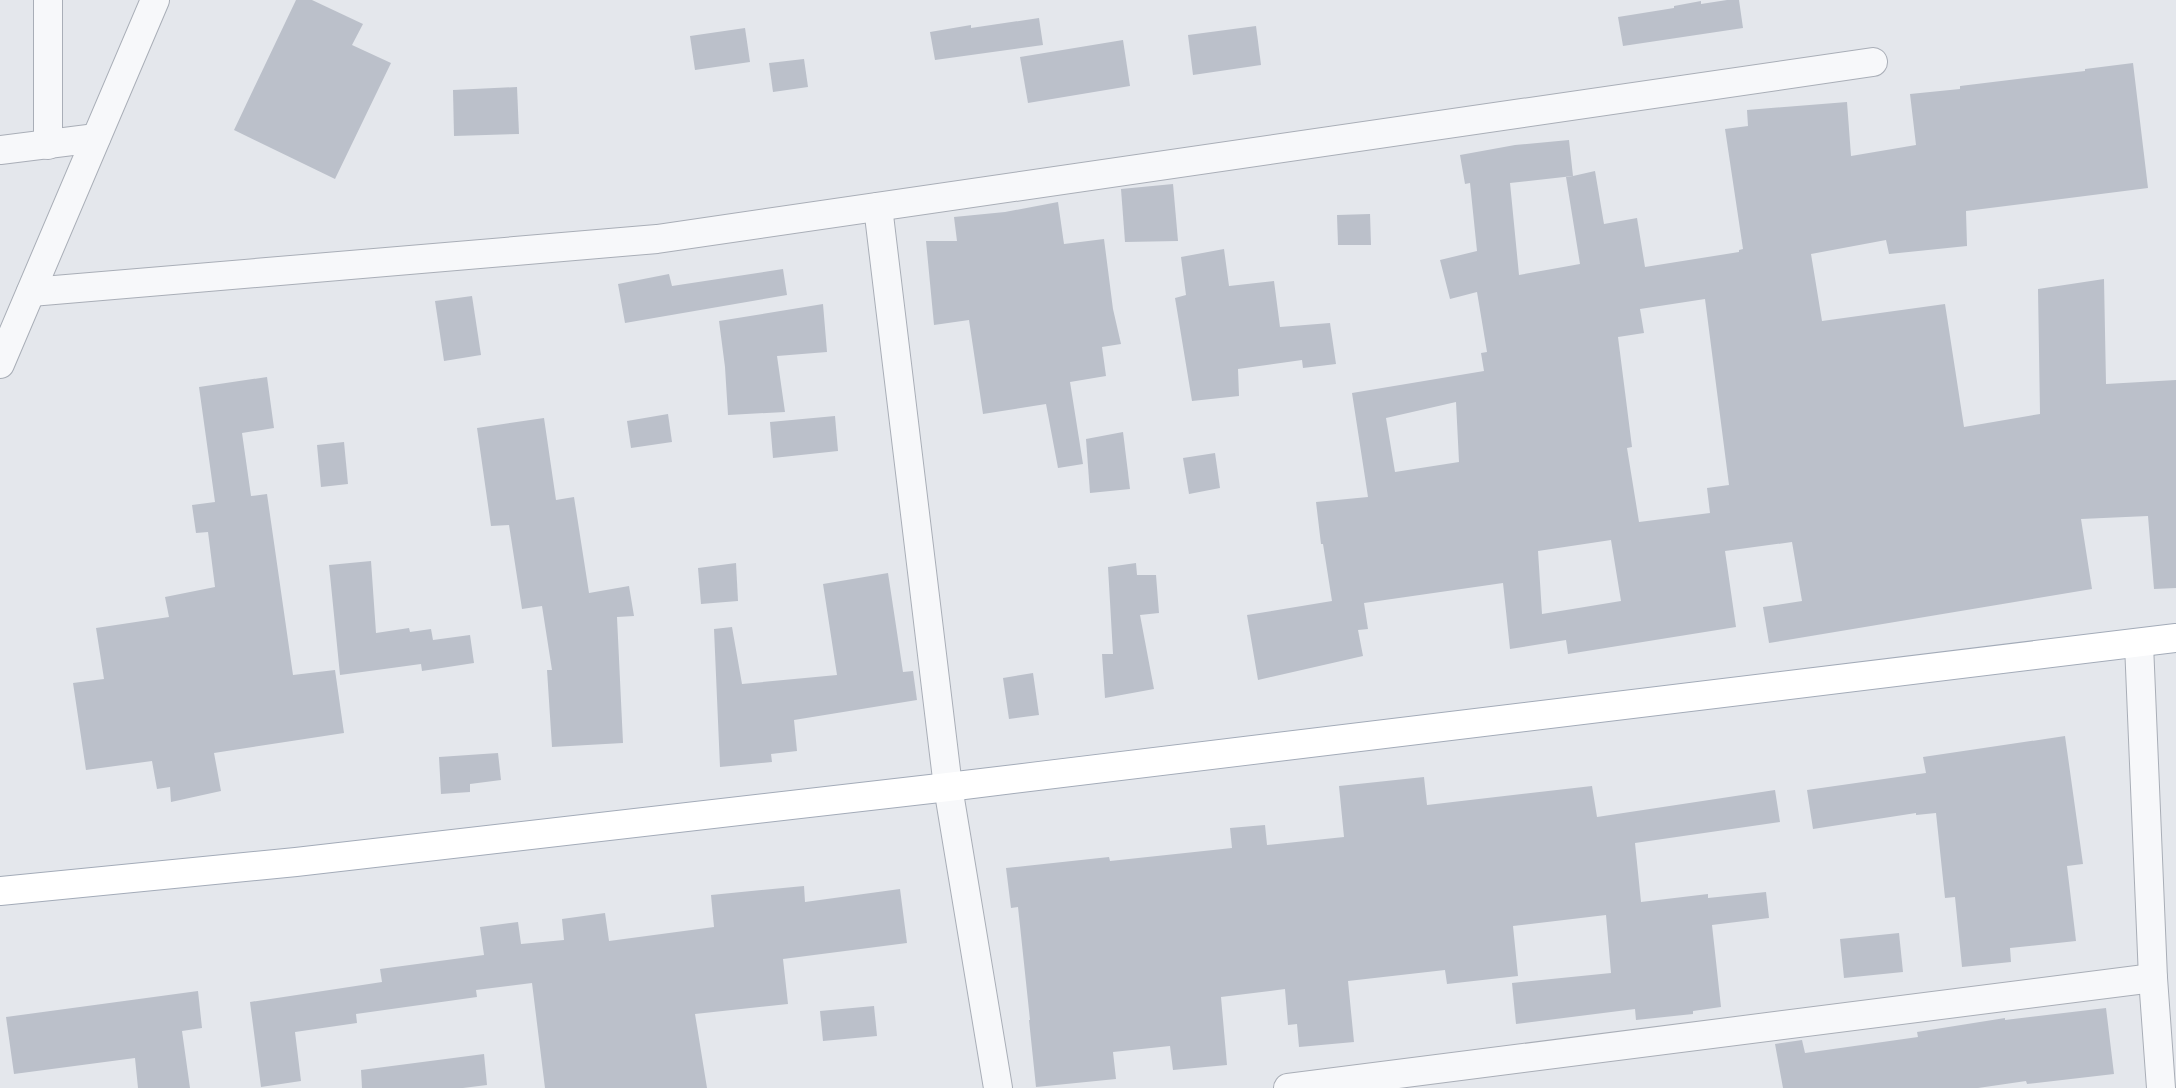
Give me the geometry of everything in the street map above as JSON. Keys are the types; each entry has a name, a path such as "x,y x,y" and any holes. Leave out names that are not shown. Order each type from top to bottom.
{"main road":[{"path":"0,892 296,862 948,787 2176,638"}],"street":[{"path":"48,0 48,145"},
{"path":"0,364 155,0"},
{"path":"31,292 657,239 1873,62"},
{"path":"0,150 96,138"},
{"path":"878,207 948,787 998,1088"},
{"path":"2139,644 2153,978 2161,1088"},
{"path":"1288,1088 2153,978"}],"building":[{"path":"296,0 312,0 363,24 352,45 391,63 335,179 234,130"},
{"path":"1739,0 1743,28 1623,46 1618,17 1674,8 1674,6 1701,1 1701,4"},
{"path":"1039,18 1043,45 935,60 930,32 971,25 971,28"},
{"path":"1256,26 1261,65 1193,75 1188,35"},
{"path":"745,28 750,62 695,70 690,36"},
{"path":"1123,40 1130,86 1028,103 1020,57"},
{"path":"804,59 808,87 773,92 769,63"},
{"path":"2133,63 2148,188 1966,211 1967,246 1889,254 1886,240 1811,254 1822,321 1945,304 1964,427 2040,414 2038,289 2104,279 2106,384 2176,380 2176,588 2154,589 2148,516 2081,519 2092,589 1769,643 1763,607 1802,601 1792,542 1725,551 1736,627 1568,654 1566,640 1510,649 1503,583 1364,603 1368,629 1358,630 1363,656 1258,680 1247,615 1332,601 1323,544 1321,544 1316,502 1368,497 1352,393 1484,371 1481,353 1487,352 1477,292 1450,299 1440,260 1477,251 1470,183 1465,184 1460,155 1515,145 1569,140 1573,176 1595,171 1604,224 1637,218 1645,267 1739,252 1739,250 1743,249 1725,129 1748,126 1747,110 1847,102 1851,156 1916,145 1910,94 1960,89 1960,86 2085,71 2085,69","holes":["1573,176 1566,177 1580,264 1519,275 1510,183","1705,299 1729,485 1707,488 1710,513 1639,522 1627,448 1632,447 1618,337 1644,333 1640,309","1456,402 1459,462 1395,472 1386,418","1611,540 1621,601 1542,614 1538,551"]},
{"path":"517,87 519,134 454,136 453,90"},
{"path":"1173,184 1178,241 1125,242 1121,189"},
{"path":"1058,202 1064,244 1104,239 1113,309 1121,344 1102,347 1106,376 1070,382 1083,464 1058,468 1046,404 983,414 969,320 934,325 926,241 957,241 954,217 1005,212"},
{"path":"1370,214 1371,245 1338,245 1337,215"},
{"path":"1224,249 1229,286 1274,281 1280,327 1330,323 1336,364 1303,368 1302,360 1238,369 1239,396 1192,401 1175,298 1186,295 1181,257"},
{"path":"783,269 787,295 625,323 618,284 669,274 672,286"},
{"path":"472,296 481,355 444,361 435,301"},
{"path":"823,304 827,352 777,356 785,412 728,415 725,367 719,321"},
{"path":"267,377 274,428 242,433 251,496 267,494 293,675 335,670 344,733 214,753 221,791 171,802 170,787 157,789 152,761 86,770 73,683 104,679 96,628 169,617 165,597 215,587 208,532 196,533 192,505 215,502 199,387"},
{"path":"668,414 672,442 631,448 627,421"},
{"path":"835,416 838,451 773,458 770,422"},
{"path":"544,418 556,500 574,497 589,593 629,586 634,616 617,617 623,743 552,747 547,670 552,670 542,606 522,609 509,525 491,526 477,428"},
{"path":"1123,432 1130,489 1090,493 1086,439"},
{"path":"344,442 348,484 321,487 317,445"},
{"path":"1215,453 1220,488 1189,494 1183,458"},
{"path":"371,561 376,633 409,628 410,632 431,629 433,640 470,635 474,663 422,671 421,664 340,675 329,565"},
{"path":"736,563 738,601 701,604 698,568"},
{"path":"1136,563 1137,575 1156,575 1159,613 1140,615 1154,689 1105,698 1102,654 1113,654 1108,567"},
{"path":"888,573 903,672 913,671 917,700 794,720 797,751 771,754 772,762 720,767 714,629 732,627 742,684 837,675 823,584"},
{"path":"1033,673 1039,715 1009,719 1003,678"},
{"path":"2065,736 2083,864 2067,866 2076,941 2010,948 2011,962 1962,967 1955,897 1945,898 1936,813 1916,815 1916,813 1813,829 1807,790 1926,773 1923,757"},
{"path":"498,753 501,780 470,784 470,792 441,794 439,757"},
{"path":"1424,777 1427,805 1592,786 1597,817 1775,790 1780,822 1635,843 1641,902 1708,894 1708,898 1766,892 1769,918 1712,925 1721,1007 1693,1011 1693,1014 1636,1020 1635,1009 1516,1024 1512,983 1611,973 1606,915 1513,926 1518,976 1447,984 1445,970 1348,981 1354,1042 1299,1047 1297,1024 1288,1025 1285,989 1221,997 1227,1065 1173,1070 1170,1046 1113,1052 1116,1079 1036,1087 1018,907 1011,908 1006,868 1109,857 1110,861 1232,848 1230,828 1265,825 1267,845 1344,837 1339,786"},
{"path":"804,886 805,902 900,889 907,943 783,959 788,1004 695,1014 707,1088 545,1088 532,983 476,990 477,997 356,1014 357,1023 295,1032 301,1081 261,1087 250,1002 382,982 380,969 484,955 480,927 518,922 521,944 564,940 562,919 605,913 609,941 714,927 711,895"},
{"path":"1899,933 1903,972 1844,978 1840,939"},
{"path":"198,991 202,1028 182,1031 190,1088 138,1088 135,1058 14,1074 6,1017"},
{"path":"874,1006 877,1036 823,1041 820,1011"},
{"path":"2106,1008 2114,1074 2027,1084 2026,1081 1978,1088 1783,1088 1775,1044 1802,1040 1805,1053 1918,1037 1917,1032 2005,1018 2005,1020"},
{"path":"484,1054 487,1085 463,1088 362,1088 361,1070"}]}
